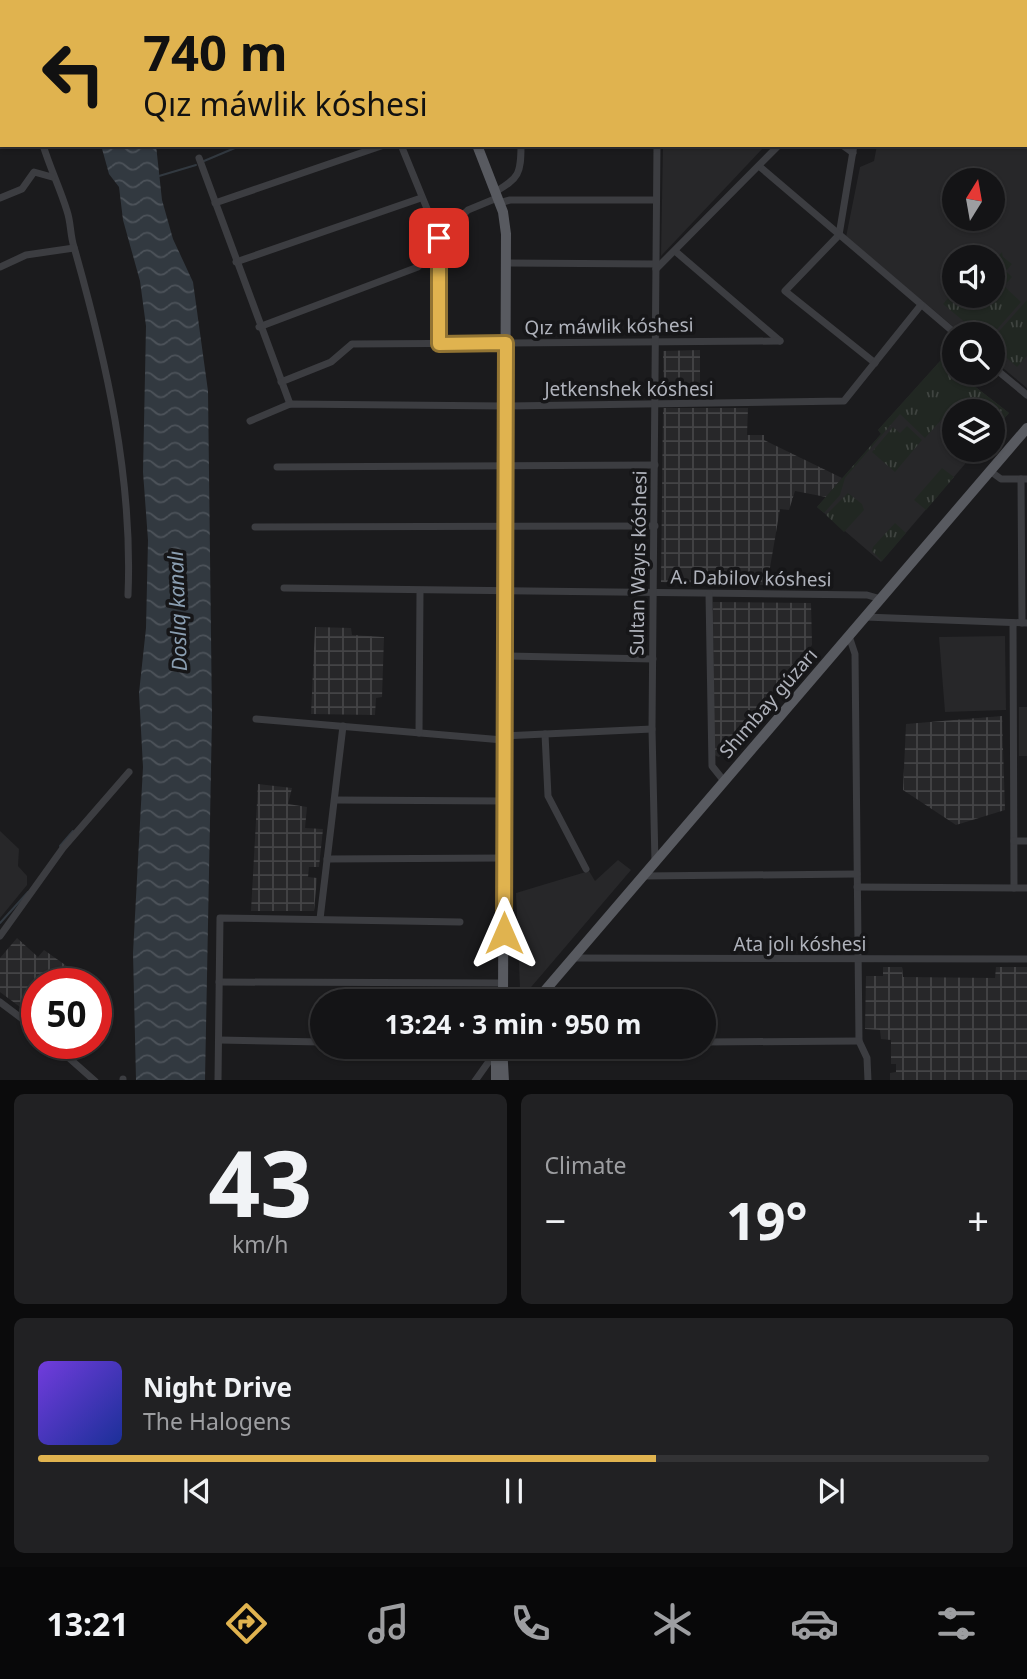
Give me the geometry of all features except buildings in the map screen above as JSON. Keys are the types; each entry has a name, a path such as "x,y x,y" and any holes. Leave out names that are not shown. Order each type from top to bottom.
{"main road":[{"path":"478,147 497,198 506,234 504,989"},
{"name":"Shımbay gúzarı","path":"546,989 1027,428"},
{"path":"496,1059 496,1080"},
{"path":"502,1059 504,1080"}],"street":[{"path":"44,147 52,177 68,212 74,248 94,312 112,405 128,514 128,595"},
{"path":"215,203 378,147"},
{"path":"402,147 439,241 439,344"},
{"path":"259,327 418,267 468,210 497,198 516,179 521,163 521,147"},
{"name":"Sultan Wayıs kóshesi","path":"654,863 652,729 657,147"},
{"path":"506,263 656,266 676,251 777,147"},
{"path":"853,149 839,235 785,290 875,363 921,304"},
{"path":"199,158 259,327 290,404"},
{"path":"759,166 942,322"},
{"path":"0,198 22,189 34,172 52,177"},
{"path":"236,262 421,198"},
{"path":"497,198 656,200"},
{"path":"0,267 26,255 74,248"},
{"name":"Qız máwlik kóshesi","path":"281,382 331,362 352,344 780,341 676,251"},
{"name":"Jetkenshek kóshesi","path":"250,421 290,404 505,406 844,401 875,363"},
{"path":"1005,377 1027,395"},
{"path":"277,467 655,465"},
{"path":"865,617 1025,623 1024,479 1001,479 990,471"},
{"path":"255,527 655,526"},
{"name":"A. Dabilov kóshesi","path":"284,588 420,592 867,596 881,599"},
{"path":"419,733 420,592"},
{"path":"709,594 712,766 724,781"},
{"path":"1013,623 1014,888"},
{"path":"849,636 855,654 859,1041 867,1058 868,1080"},
{"path":"503,656 653,659"},
{"path":"256,719 503,738 652,729"},
{"path":"320,919 343,726"},
{"path":"545,734 548,796 586,869"},
{"path":"0,936 71,838 129,772"},
{"path":"335,800 504,801"},
{"path":"1014,841 1027,841"},
{"path":"327,859 503,858"},
{"path":"643,876 857,874"},
{"path":"857,887 1027,888"},
{"path":"218,1080 219,918 460,922"},
{"name":"Ata jolı kóshesi","path":"572,958 1027,959"},
{"path":"219,982 504,984"},
{"path":"0,1002 21,1018"},
{"path":"219,1040 310,1042"},
{"path":"716,1042 859,1041"},
{"path":"71,1059 95,1080"},
{"path":"475,1080 491,1059"}],"shaded area":[{"path":"663,147 764,147 661,256"},
{"path":"877,147 1027,147 1027,388 1005,370 1005,322 948,322 846,237 860,167 874,161"},
{"path":"700,350 700,384 695,384 695,394 664,395 663,351"},
{"path":"941,360 942,385 973,385 991,399 942,399 942,462 967,462 881,562 817,507 881,434 878,430"},
{"path":"663,408 748,408 747,435 764,435 764,440 842,478 826,497 795,491 789,510 780,509 767,585 661,582"},
{"path":"713,602 811,603 812,645 719,757 714,755"},
{"path":"315,627 351,628 352,635 384,637 382,697 376,698 375,715 311,714"},
{"path":"1005,636 1006,710 945,712 939,637"},
{"path":"1019,707 1027,707 1027,756 1019,756"},
{"path":"1002,716 1005,810 956,825 903,790 906,724"},
{"path":"258,784 292,788 288,804 307,807 305,828 323,829 319,867 309,867 308,877 317,878 314,911 251,911"},
{"path":"0,831 19,849 18,866 27,876 27,885 0,918"},
{"path":"618,860 631,870 529,989 520,989 516,893 589,871 595,881"},
{"path":"17,938 38,957 44,950 70,968 21,968 21,1008 0,992 0,958"},
{"path":"883,967 902,967 903,977 995,978 996,967 1027,967 1027,1080 890,1080 890,1073 896,1072 896,1064 891,1064 891,1040 881,1039 880,1030 865,1029 866,976 883,976"}],"green space":[{"path":"1005,259 1012,264 1006,271 1012,277 1005,285"},
{"path":"1005,287 1021,302 1003,322 965,322 948,308 1005,308"},
{"path":"1027,300 1027,356 1017,367 1005,356 1005,325"},
{"path":"941,360 942,385 973,385 991,399 942,399 942,419 925,438 900,414 845,478 840,495 824,513 817,507 881,434 878,430"},
{"path":"907,426 922,440 895,472 872,452 893,427 900,433"},
{"path":"942,468 954,477 926,510 914,500"},
{"path":"848,493 862,504 864,510 844,532 826,515"},
{"path":"895,523 906,533 882,561 872,551 873,547"}],"water":[{"name":"Doslıq kanalı","path":"102,147 156,147 162,200 173,239 193,282 208,391 212,717 205,1080 136,1080 133,953 143,767 139,693 146,628 148,540 143,472 146,326 140,281 123,220 119,187 109,174"}],"waterway":[{"path":"204,161 237,147"},
{"path":"159,176 196,165"},
{"path":"60,846 73,831"},
{"path":"0,923 28,892"}],"route":[{"path":"439,238 439,344 506,343 504,933"}]}
